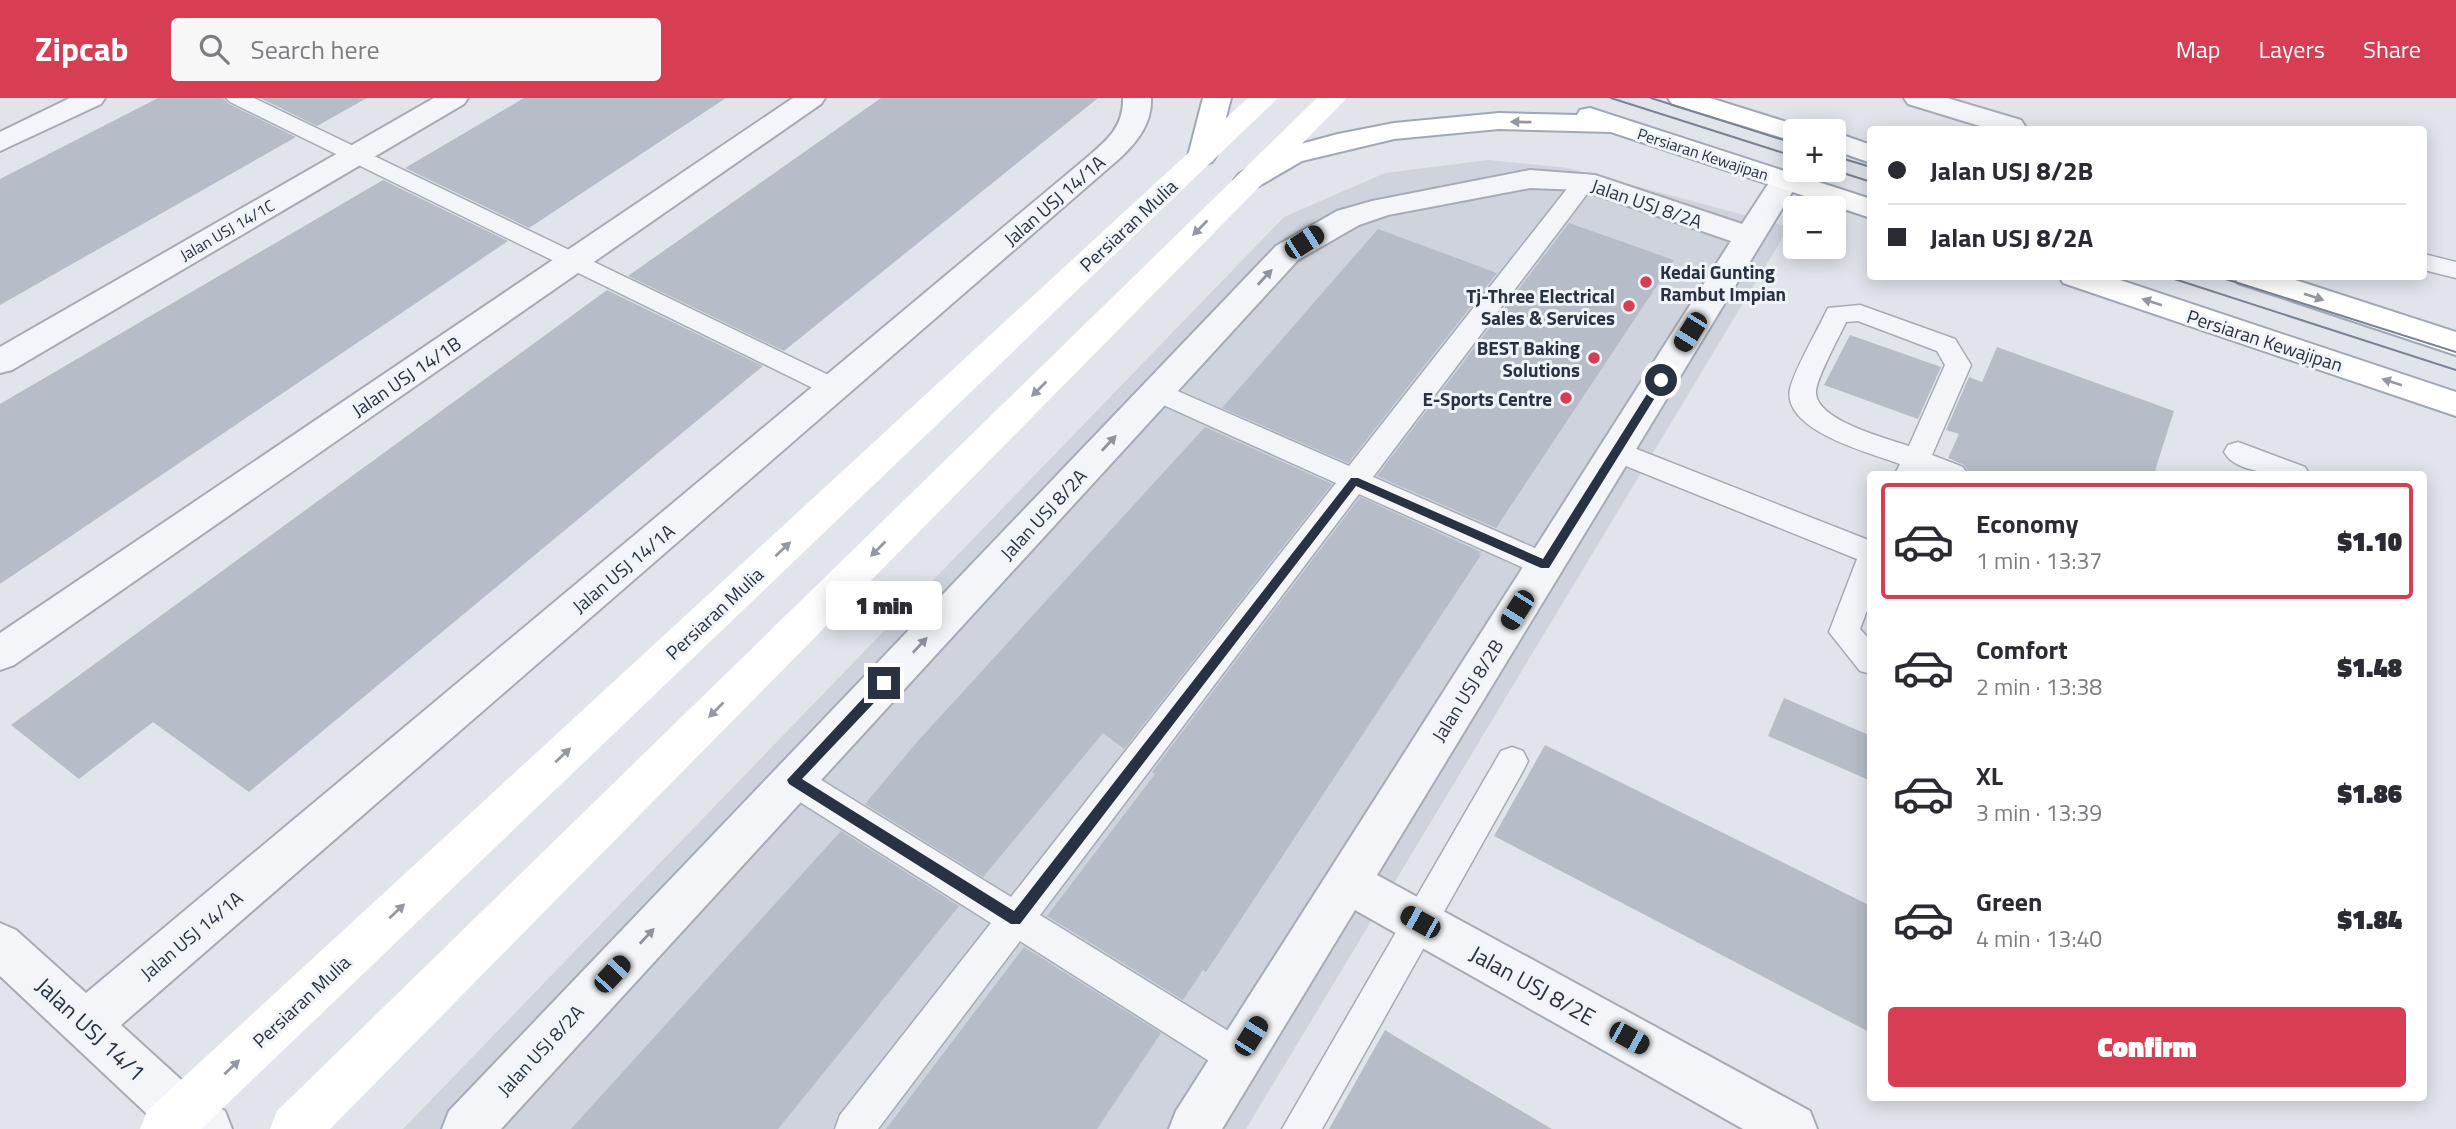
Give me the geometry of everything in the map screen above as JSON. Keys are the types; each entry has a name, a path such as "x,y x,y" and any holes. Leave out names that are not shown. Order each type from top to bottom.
{"main road":[{"path":"1202,156 1217,98"},
{"name":"Persiaran Mulia","path":"184,1124 1264,98"},
{"path":"295,1129 1333,98"},
{"name":"Persiaran Kewajipan","path":"1534,98 1783,181"},
{"path":"1682,98 1783,130"},
{"path":"1728,98 1783,120"},
{"path":"1249,180 1292,155 1338,142 1394,131 1499,121 1614,124"},
{"path":"1846,145 1867,154"},
{"path":"1846,149 1867,155"},
{"name":"Persiaran Kewajipan","path":"1787,182 1867,208"},
{"name":"Persiaran Kewajipan","path":"2086,280 2456,404"},
{"path":"2261,280 2456,344"}],"street":[{"path":"0,144 91,98"},
{"name":"Jalan USJ 14/1C","path":"0,362 454,98"},
{"name":"Jalan USJ 14/1B","path":"0,654 811,98"},
{"name":"Jalan USJ 14/1A","path":"86,1024 1129,134 1139,111 1138,98"},
{"path":"1918,98 2004,126"},
{"path":"2011,126 2024,98"},
{"name":"Jalan USJ 8/2A","path":"467,1129 1287,253 1348,218 1382,207 1530,179 1585,181 1749,237"},
{"name":"Jalan USJ 8/2B","path":"1194,1129 1783,182"},
{"name":"Jalan USJ 8/2E","path":"1348,881 1792,1129"},
{"name":"Jalan USJ 14/1","path":"0,946 86,1024 184,1124"}],"lane":[{"path":"237,98 834,388"},
{"path":"854,1129 1585,181"},
{"path":"2427,263 2456,270"},
{"path":"1913,467 1958,365 1946,345 1860,313 1837,314 1803,390 1805,406 1821,423 1913,467 1936,471"},
{"path":"1157,392 1545,565"},
{"path":"1616,451 1867,551"},
{"path":"2238,452 2287,471"},
{"path":"1867,572 1844,632 1867,658"},
{"path":"1301,1129 1512,761"},
{"path":"793,780 1238,1058"}],"shaded area":[{"path":"1488,160 1568,168 1783,225 1783,237 1246,1129 403,1129 1284,217 1385,173"}],"building":[{"path":"158,98 223,98 229,104 296,137 0,305 0,179"},
{"path":"260,98 367,98 317,126"},
{"path":"524,98 726,98 529,228 405,168"},
{"path":"881,98 1098,98 784,351 628,276"},
{"path":"383,180 508,241 0,584 0,404"},
{"path":"1569,223 1674,260 1496,528 1377,476"},
{"path":"1378,229 1497,273 1348,463 1222,408"},
{"path":"607,290 763,366 249,792 153,722 79,779 11,725"},
{"path":"1850,335 1941,367 1918,419 1824,385"},
{"path":"1997,347 2174,411 2155,471 1968,471 1964,465 1948,458 1959,434 1946,430 1969,377 1982,382"},
{"path":"1205,427 1332,484 1124,749 1103,733 983,877 865,804 917,742"},
{"path":"1360,497 1481,552 1481,555 1206,972 1203,970 1183,1000 1047,916"},
{"path":"1784,698 1867,734 1867,779 1768,736"},
{"path":"1545,745 1867,904 1867,1031 1494,836"},
{"path":"841,831 959,906 778,1129 571,1129"},
{"path":"1024,947 1161,1033 1097,1129 886,1129"},
{"path":"1385,1030 1403,1041 1552,1129 1329,1129"}],"tram line":[{"path":"1611,98 1783,153"},
{"path":"1651,98 1783,140"},
{"path":"1846,160 1867,166"},
{"path":"1846,174 1867,181"},
{"path":"2177,280 2456,370"},
{"path":"2229,280 2456,352"}],"place":[{"name":"Kedai Gunting Rambut Impian","path":"1646,282"},
{"name":"Tj-Three Electrical Sales & Services","path":"1629,306"},
{"name":"BEST Baking Solutions","path":"1594,358"},
{"name":"E-Sports Centre","path":"1566,398"}],"route":[{"path":"884,683 793,780 1015,920 1354,480 1545,565 1661,380"}]}
